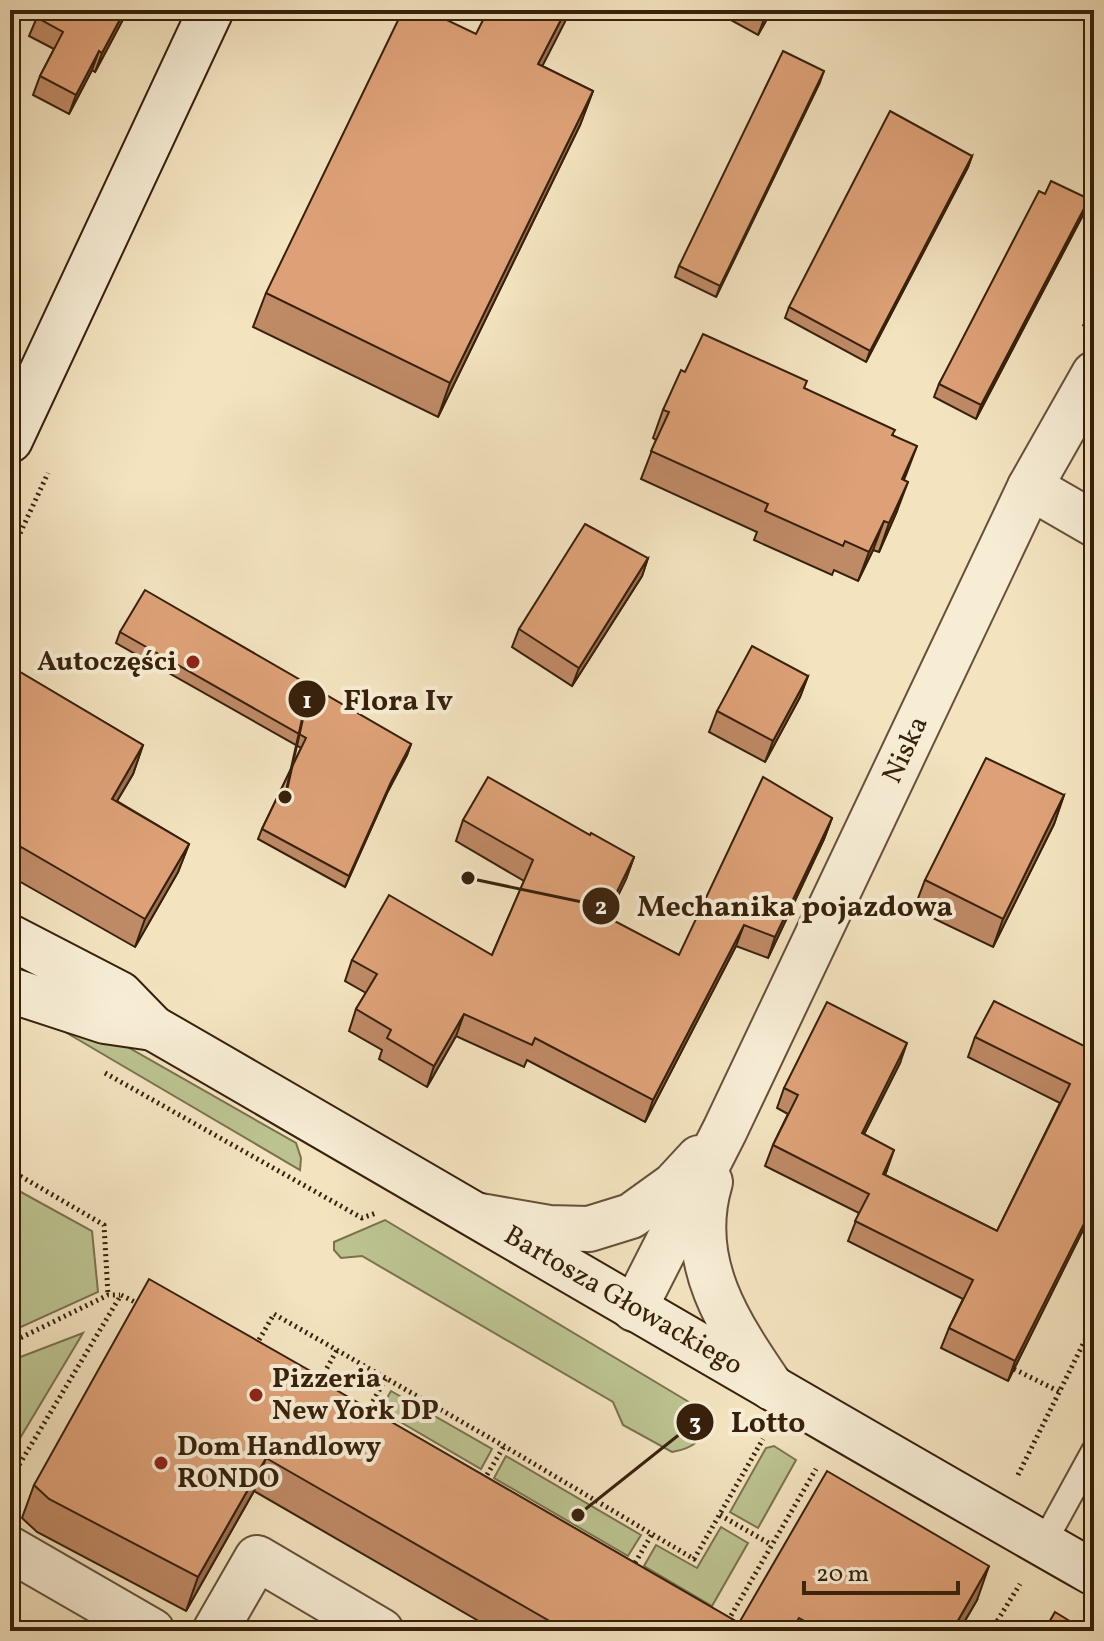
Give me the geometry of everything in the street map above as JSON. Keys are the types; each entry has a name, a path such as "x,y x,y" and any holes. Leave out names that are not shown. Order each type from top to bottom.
{"street":[{"path":"10,440 211,10"},
{"name":"Niska","path":"634,1309 725,1130 1030,487 1087,355"},
{"path":"1030,487 1094,524"},
{"name":"Bartosza Głowackiego","path":"10,937 120,994 153,1028 772,1388 1033,1562 1094,1573"},
{"name":"Bartosza Głowackiego","path":"10,990 105,1021 153,1028"},
{"name":"Niska","path":"478,1216 549,1228 589,1229 631,1216 674,1185 725,1130"},
{"name":"Niska","path":"725,1130 705,1200 704,1253 717,1295 738,1337 772,1388"},
{"path":"10,1549 152,1631"},
{"path":"215,1631 257,1558 381,1631"}],"lane":[{"path":"1033,1562 1094,1451"}],"path":[{"path":"1087,355 1094,308"},
{"path":"10,1170 104,1225 108,1295"},
{"path":"10,1343 108,1295 121,1295 149,1309"},
{"path":"10,1480 121,1295"},
{"path":"254,1349 274,1314 694,1559 768,1431"},
{"path":"1015,1480 1094,1322"},
{"path":"317,1385 337,1350"},
{"path":"1014,1369 1060,1392"},
{"path":"367,1413 386,1378"},
{"path":"477,1492 504,1446"},
{"path":"722,1631 820,1461"},
{"path":"720,1515 772,1545"},
{"path":"626,1578 652,1534"},
{"path":"991,1631 1033,1562"}],"green space":[{"path":"43,1019 124,1045 296,1143 301,1158 300,1170"},
{"path":"10,1186 92,1231 98,1292 10,1332"},
{"path":"385,1220 714,1417 706,1431 693,1445 672,1452 623,1425 613,1402 362,1256 341,1258 334,1250 334,1242"},
{"path":"83,1333 10,1455 10,1361"},
{"path":"391,1391 492,1449 481,1469 380,1410"},
{"path":"774,1446 796,1460 758,1528 730,1512 766,1448"},
{"path":"506,1456 641,1535 628,1556 494,1478"},
{"path":"721,1527 748,1543 712,1606 644,1566 656,1545 697,1568"}],"building":[{"path":"40,10 125,10 76,95 40,76 63,32 36,17"},
{"path":"403,10 426,10 476,34 488,10 566,10 538,64 593,91 450,383 266,293"},
{"path":"783,51 824,71 720,286 679,266"},
{"path":"890,111 972,156 870,351 789,307"},
{"path":"1051,181 1089,199 981,405 939,384 1039,191 1045,194"},
{"path":"703,334 807,381 804,388 895,430 892,435 917,446 902,479 908,482 889,523 884,521 869,552 845,541 843,546 765,511 768,504 651,451 669,412 663,410 681,370 685,372"},
{"path":"585,524 648,558 579,668 519,629"},
{"path":"145,590 411,744 349,876 262,829 306,738 120,632"},
{"path":"752,646 808,676 773,741 717,711"},
{"path":"10,666 143,745 112,799 189,844 145,919 21,847 13,847 10,839"},
{"path":"986,758 1064,795 1003,919 925,880"},
{"path":"488,777 634,857 605,916 679,955 763,777 832,818 775,937 744,925 653,1100 535,1038 532,1045 464,1014 434,1066 387,1038 391,1030 356,1009 377,974 352,960 389,895 492,955 533,860 463,820"},
{"path":"994,1001 1088,1048 1094,1036 1094,1204 1015,1361 949,1328 973,1280 855,1221 869,1194 773,1145 798,1095 784,1088 827,1002 907,1043 862,1133 894,1150 883,1174 997,1231 1070,1084 975,1037"},
{"path":"149,1279 739,1623 827,1471 989,1566 952,1631 822,1631 799,1618 791,1631 567,1631 266,1458 198,1577 49,1499 34,1485"},
{"path":"1055,1612 1086,1631 1044,1631"}],"place":[{"name":"Autoczęści","path":"193,662"},
{"name":"Flora Iv","path":"285,797"},
{"name":"Mechanika pojazdowa","path":"468,878"},
{"name":"Pizzeria New York DP","path":"256,1395"},
{"name":"Dom Handlowy RONDO","path":"161,1463"},
{"name":"Lotto","path":"578,1515"}]}
